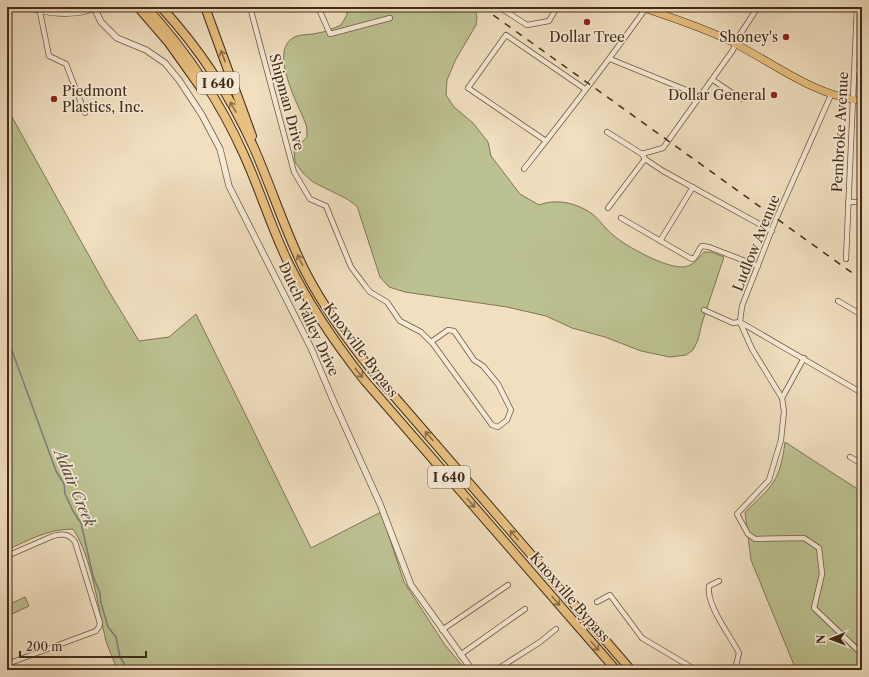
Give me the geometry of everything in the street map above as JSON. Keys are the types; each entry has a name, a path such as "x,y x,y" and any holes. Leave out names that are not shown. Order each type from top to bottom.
{"highway":[{"name":"Knoxville Bypass","path":"141,7 169,43 213,107 237,149 269,230 297,290 328,339 344,353 365,381 616,670"},
{"name":"Knoxville Bypass","path":"161,7 196,50 238,116 262,167 298,257 321,299 342,331 374,373 631,670"},
{"path":"205,7 248,121 262,167"}],"main road":[{"path":"644,8 736,44 805,83 831,95 862,101"}],"street":[{"path":"25,7 40,12 75,14 94,8"},
{"name":"Shipman Drive","path":"250,7 294,172 310,199 326,206 351,267 366,287 370,292 387,302 400,321 420,332 430,342"},
{"path":"318,7 330,34 390,18"},
{"path":"499,7 527,25 549,21 557,7"},
{"path":"608,208 644,157 663,148 713,80 733,50 737,39 758,7"},
{"name":"Pembroke Avenue","path":"846,259 857,7"},
{"name":"Dutch Valley Drive","path":"94,8 101,22 117,38 146,50 165,63 179,80 202,116 220,149 229,186 311,348 380,504 411,585 472,670"},
{"path":"524,169 585,89 610,59 644,8"},
{"path":"40,12 49,56 66,64 85,113"},
{"path":"546,141 468,88 506,35 585,89"},
{"path":"856,43 862,43"},
{"path":"610,59 701,96"},
{"path":"855,70 862,71"},
{"path":"713,80 742,99"},
{"name":"Ludlow Avenue","path":"740,322 742,306 772,231 831,95"},
{"path":"607,132 663,171 772,231"},
{"path":"660,241 693,187"},
{"path":"848,202 862,202"},
{"path":"621,218 690,258 693,259 699,248 702,246 709,247 758,266"},
{"path":"838,302 862,315"},
{"path":"704,310 733,323 740,322 862,393"},
{"path":"740,322 752,349 782,398 784,411 781,440 769,480 737,514 748,534 755,539 804,538 819,548 822,574 814,608 862,654"},
{"path":"448,330 454,331 474,360 483,366 498,384 511,410 507,420 498,427 492,425 454,372 430,342 448,330"},
{"path":"782,398 804,358"},
{"path":"850,457 862,464"},
{"path":"7,556 54,536 62,534 70,536 75,542 100,627 96,631 7,664"},
{"path":"719,581 709,586 708,593 712,604 738,653 735,670"},
{"path":"442,630 508,585"},
{"path":"597,602 610,595 642,638 696,670"},
{"path":"460,655 525,609"},
{"path":"496,670 540,642 556,629"}],"green space":[{"path":"346,7 475,7 477,18 476,25 456,59 447,80 446,95 454,107 473,123 488,142 491,156 520,194 539,205 551,202 563,202 581,207 594,215 619,240 646,256 666,264 686,267 694,262 704,252 711,252 724,257 702,323 698,340 693,350 686,355 670,357 641,351 605,337 572,328 546,316 507,307 405,292 389,287 380,277 357,206 347,199 313,182 303,173 295,162 294,150 307,137 307,129 291,90 284,63 284,52 288,42 297,36 324,32 341,25 347,15"},
{"path":"7,108 108,290 139,341 169,337 196,314 311,548 381,512 404,582 445,645 466,670 117,670 106,641 90,568 80,540 73,529 64,529 47,533 7,550"},
{"path":"785,442 862,492 862,670 796,670 751,560 745,512 762,496 777,475"},
{"path":"25,597 29,606 12,614 8,605"}],"waterway":[{"name":"Adair Creek","path":"7,337 56,471 64,484 65,494 73,511 81,523 93,576 100,593 101,603 108,627 116,637 120,657 128,670"}],"railway":[{"path":"482,7 862,280"}],"place":[{"name":"Dollar Tree","path":"587,22"},
{"name":"Shoney's","path":"786,37"},
{"name":"Dollar General","path":"774,95"},
{"name":"Piedmont Plastics, Inc.","path":"54,99"}]}
